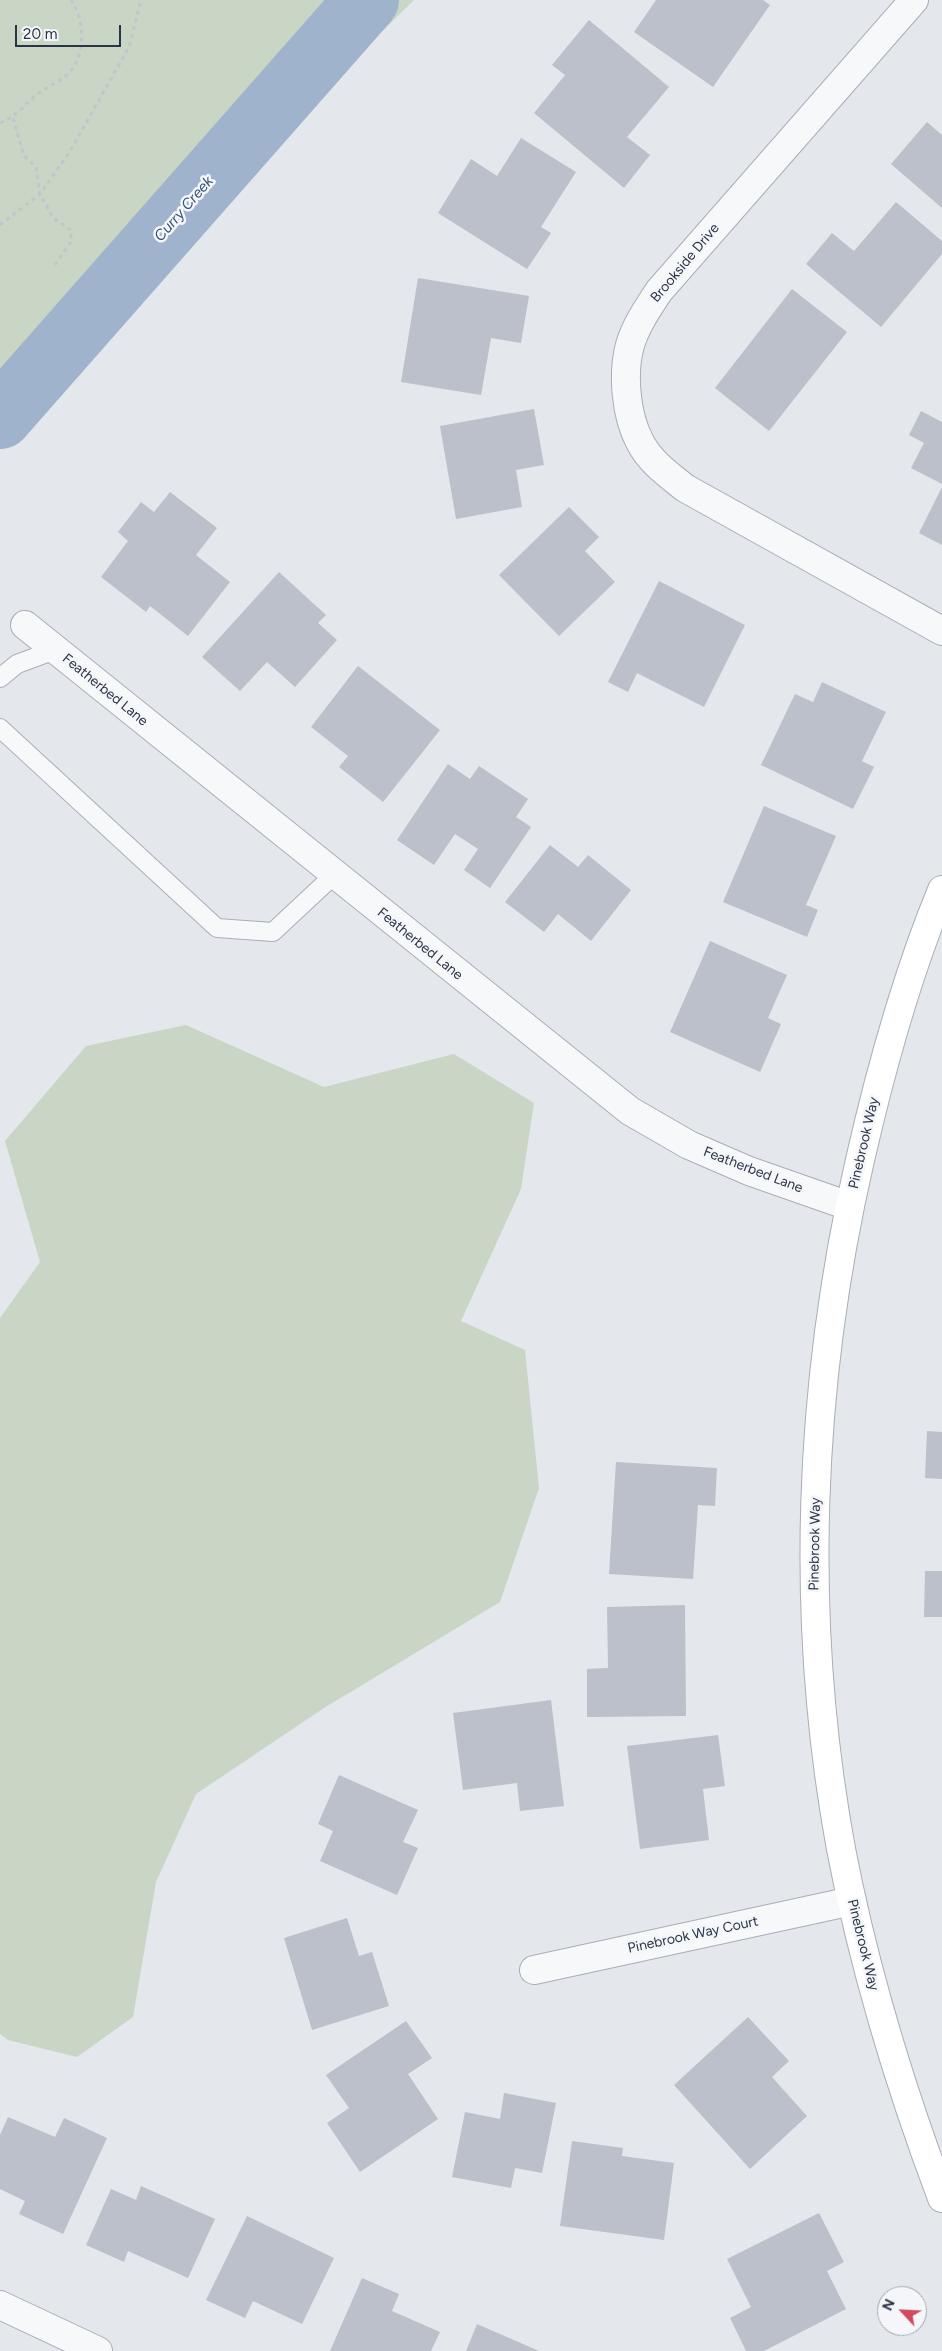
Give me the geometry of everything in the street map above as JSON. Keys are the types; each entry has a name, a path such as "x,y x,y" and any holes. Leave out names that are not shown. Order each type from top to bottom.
{"street":[{"name":"Brookside Drive","path":"914,0 659,291 642,316 630,345 626,378 630,412 640,442 658,466 685,488 942,631"},
{"name":"Featherbed Lane","path":"25,625 630,1111 689,1145 749,1171 849,1206"},
{"name":"Pinebrook Way","path":"942,890 901,1003 874,1097 849,1206 836,1274 818,1424 815,1596 829,1770 852,1901 870,1977 892,2053 917,2131 942,2198"},
{"name":"Pinebrook Way Court","path":"534,1970 852,1901"},
{"path":"0,2305 98,2351"}],"lane":[{"path":"0,678 17,664 55,650"},
{"path":"0,728 217,928 272,932 334,875"}],"path":[{"path":"0,123 13,118 36,95 69,73 77,59 83,39 75,6 71,0"},
{"path":"0,225 40,194 68,152 129,47 141,0"},
{"path":"13,118 24,156 36,167 40,194 53,218 71,230 71,242 54,266"}],"green space":[{"path":"0,0 414,0 212,199 0,439"},
{"path":"186,1025 324,1087 454,1054 534,1103 521,1189 461,1321 525,1350 539,1488 500,1602 324,1708 196,1794 156,1882 133,2017 77,2057 8,2040 0,2034 0,1318 40,1262 5,1141 86,1046"}],"building":[{"path":"656,0 763,0 770,5 713,87 634,32"},
{"path":"589,20 669,87 627,137 650,155 624,188 534,113 565,75 552,65"},
{"path":"927,122 942,135 942,208 891,164"},
{"path":"521,138 576,172 541,227 551,233 527,269 438,213 471,159 497,176"},
{"path":"896,202 942,241 942,254 881,327 806,264 832,233 854,251"},
{"path":"418,278 529,296 521,343 491,338 481,395 401,382"},
{"path":"792,289 847,332 769,431 715,388"},
{"path":"534,409 544,465 516,470 522,507 456,519 440,426"},
{"path":"921,411 942,422 942,484 911,468 924,443 909,435"},
{"path":"942,487 942,545 919,533"},
{"path":"170,492 217,528 196,555 230,582 188,636 150,606 146,612 101,577 128,541 118,532 141,502 154,512"},
{"path":"569,507 599,537 585,551 615,582 559,636 499,575"},
{"path":"279,572 326,615 318,623 337,640 295,687 267,662 240,691 202,657"},
{"path":"659,581 745,625 704,707 637,673 628,692 608,682"},
{"path":"358,666 440,730 383,802 339,767 348,756 311,727"},
{"path":"822,682 886,712 862,761 874,767 853,809 761,765 795,694 813,702"},
{"path":"448,764 470,779 479,766 528,799 516,817 531,827 490,888 464,870 478,849 455,834 434,865 397,840"},
{"path":"764,806 836,836 806,905 818,910 807,937 723,902"},
{"path":"550,845 578,867 588,855 631,890 591,941 558,914 544,932 505,902"},
{"path":"710,941 787,975 768,1018 781,1024 760,1072 670,1032"},
{"path":"927,1431 942,1432 942,1479 925,1478"},
{"path":"616,1462 717,1468 715,1506 698,1505 693,1579 609,1574"},
{"path":"925,1571 942,1571 942,1617 924,1617"},
{"path":"685,1605 686,1716 587,1717 587,1669 608,1668 607,1607"},
{"path":"551,1700 564,1806 520,1811 517,1783 463,1790 453,1713"},
{"path":"718,1735 725,1786 703,1789 709,1840 640,1849 627,1746"},
{"path":"339,1775 418,1810 403,1842 418,1848 397,1895 320,1861 333,1831 318,1824"},
{"path":"347,1918 359,1956 372,1952 389,2006 312,2030 284,1938"},
{"path":"748,2017 789,2061 772,2077 807,2116 750,2169 674,2085"},
{"path":"406,2021 432,2058 408,2074 438,2119 360,2172 327,2123 349,2108 326,2075"},
{"path":"504,2093 556,2103 542,2173 515,2168 511,2188 452,2177 465,2112 500,2119"},
{"path":"8,2117 55,2137 64,2118 107,2138 63,2234 19,2214 25,2201 0,2189 0,2135"},
{"path":"572,2141 623,2148 622,2156 674,2163 664,2240 560,2226"},
{"path":"141,2186 215,2219 188,2278 128,2251 124,2262 86,2245 111,2189 136,2200"},
{"path":"819,2213 844,2262 827,2271 846,2309 764,2351 746,2351 730,2318 751,2307 727,2259"},
{"path":"247,2216 334,2258 302,2324 253,2301 245,2318 206,2300"},
{"path":"362,2278 399,2294 392,2311 440,2332 431,2351 330,2351"},
{"path":"477,2324 539,2351 466,2351"}],"waterway":[{"name":"Curry Creek","path":"0,417 367,0"}]}
